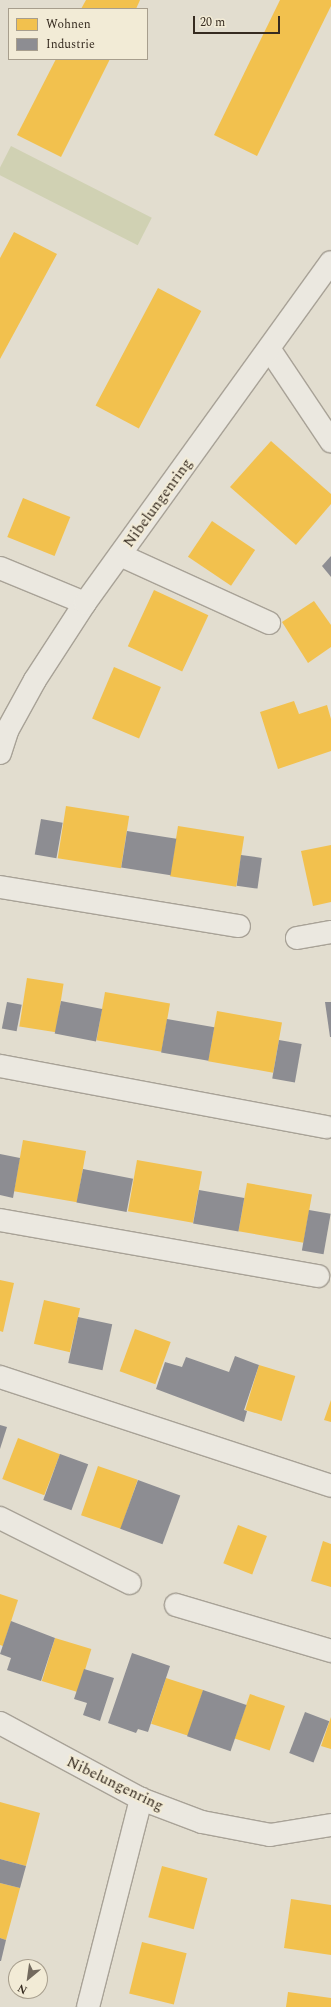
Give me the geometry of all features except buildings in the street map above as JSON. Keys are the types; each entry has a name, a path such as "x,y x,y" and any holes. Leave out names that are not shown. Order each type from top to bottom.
{"street":[{"name":"Nibelungenring","path":"0,753 4,730 34,680 84,603 270,350 331,262"},
{"path":"270,350 331,441"},
{"path":"120,555 269,624"},
{"path":"0,568 84,603"},
{"path":"0,887 239,926"},
{"path":"297,938 331,932"},
{"path":"0,1066 326,1127"},
{"path":"0,1220 318,1276"},
{"path":"0,1377 331,1486"},
{"path":"0,1518 130,1583"},
{"path":"176,1605 331,1651"},
{"name":"Nibelungenring","path":"0,1723 140,1799 202,1822 270,1835 331,1825"},
{"path":"88,2007 140,1799"}],"green space":[{"path":"11,146 152,218 138,245 0,175 0,168"}]}
